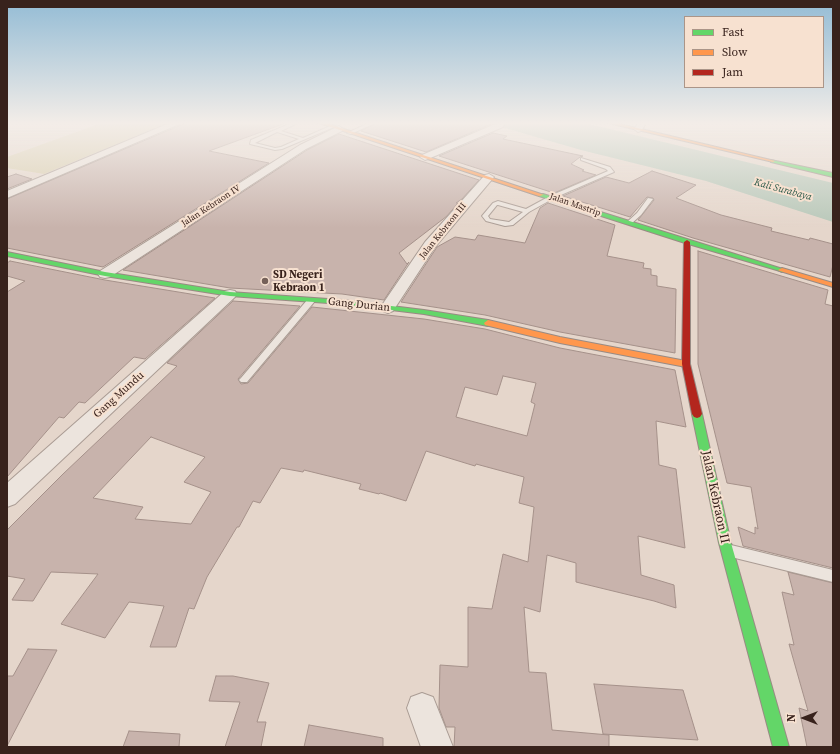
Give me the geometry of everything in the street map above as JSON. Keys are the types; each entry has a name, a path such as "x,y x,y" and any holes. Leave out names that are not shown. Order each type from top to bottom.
{"street":[{"path":"7,195 97,157"},
{"name":"Jalan Kebraon IV","path":"105,274 287,157"},
{"name":"Jalan Mastrip","path":"426,157 552,197 629,224 833,285"},
{"path":"763,157 833,175"},
{"name":"Jalan Kebraon III","path":"388,308 430,245 489,177"},
{"name":"Jalan Kebraon II","path":"688,242 686,364 727,550 781,747"},
{"name":"Gang Durian","path":"7,254 105,274 230,294 311,301 342,302 485,322 560,340 686,364"},
{"name":"Gang Mundu","path":"7,496 230,294"},
{"path":"422,708 437,747"}],"lane":[{"path":"527,211 498,203 495,204 485,216 488,220 509,224 527,211 552,197 610,172 608,168 582,159"},
{"path":"629,224 639,214 650,199"},
{"path":"244,380 311,301"},
{"path":"727,550 833,576"}],"shaded area":[{"path":"7,157 85,157 44,174 7,168"}],"water":[{"name":"Kali Surabaya","path":"610,157 726,157 833,183 833,222 706,181"}],"building":[{"path":"105,157 240,157 269,163 103,267 7,248 7,199"},
{"path":"296,157 410,157 479,180 462,199 456,203 458,203 447,216 399,253 407,264 409,262 384,300 342,294 230,288 123,270"},
{"path":"443,157 580,157 571,164 584,170 582,171 596,175 554,193"},
{"path":"652,171 696,185 676,198 721,215 772,228 771,231 833,244 833,265 830,277 693,238 638,220 654,200 653,198 647,197 630,217 563,196 606,177 629,183"},
{"path":"16,174 32,179 7,189 7,177"},
{"path":"548,203 615,225 607,256 644,263 643,268 651,269 651,275 657,276 657,286 676,289 675,353 560,332 485,315 401,302 437,247 455,237 475,240 478,235 525,243 540,208"},
{"path":"698,251 828,290 825,304 833,306 833,568 743,546 738,527 755,534 755,527 758,529 751,487 727,483 698,364"},
{"path":"10,261 105,280 215,298 145,359 134,357 85,403 79,402 64,418 59,417 7,477 7,292 25,281 7,276 7,263"},
{"path":"233,301 300,306 238,379 241,384 248,383 312,307 424,319 485,329 560,348 675,370 686,427 656,421 659,465 676,469 685,548 638,536 641,575 674,585 676,608 654,601 576,582 576,563 547,555 540,612 524,607 529,672 546,673 552,730 609,735 609,747 454,747 455,727 446,727 439,708 440,665 468,667 468,607 492,609 503,554 528,562 534,507 519,503 524,477 476,464 475,466 426,451 406,501 380,493 359,489 361,484 304,470 303,472 281,468 260,503 253,501 239,527 237,527 207,577 194,609 189,608 176,647 150,647 164,606 129,602 105,638 61,624 98,574 51,572 33,601 12,600 25,579 7,576 7,530 63,474 177,366 167,363","holes":["503,376 536,383 531,402 535,404 527,436 456,417 465,387 497,395","151,437 205,457 184,482 211,492 191,524 135,519 143,507 93,498"]},
{"path":"788,572 833,583 833,747 807,747 799,708 808,711 789,644 794,645 782,592 794,595"},
{"path":"28,649 57,650 7,746 7,676 13,676"},
{"path":"216,676 233,676 269,683 257,722 266,722 261,747 225,747 240,702 209,701"},
{"path":"594,684 683,690 698,740 603,734"},
{"path":"309,725 383,738 383,747 304,747"},
{"path":"129,731 180,734 179,747 123,747"}],"traffic: fast":[{"path":"773,161 833,175"},
{"path":"541,195 687,242 782,270"},
{"path":"7,254 105,274 230,294 342,302 424,312 488,323"},
{"path":"697,414 725,543 781,747"}],"traffic: slow":[{"path":"425,157 541,195"},
{"path":"757,157 773,161"},
{"path":"782,270 833,285"},
{"path":"488,323 560,340 686,364"}],"traffic: jam":[{"path":"687,242 686,364 697,414"}],"place":[{"name":"SD Negeri Kebraon 1","path":"265,281"}]}
